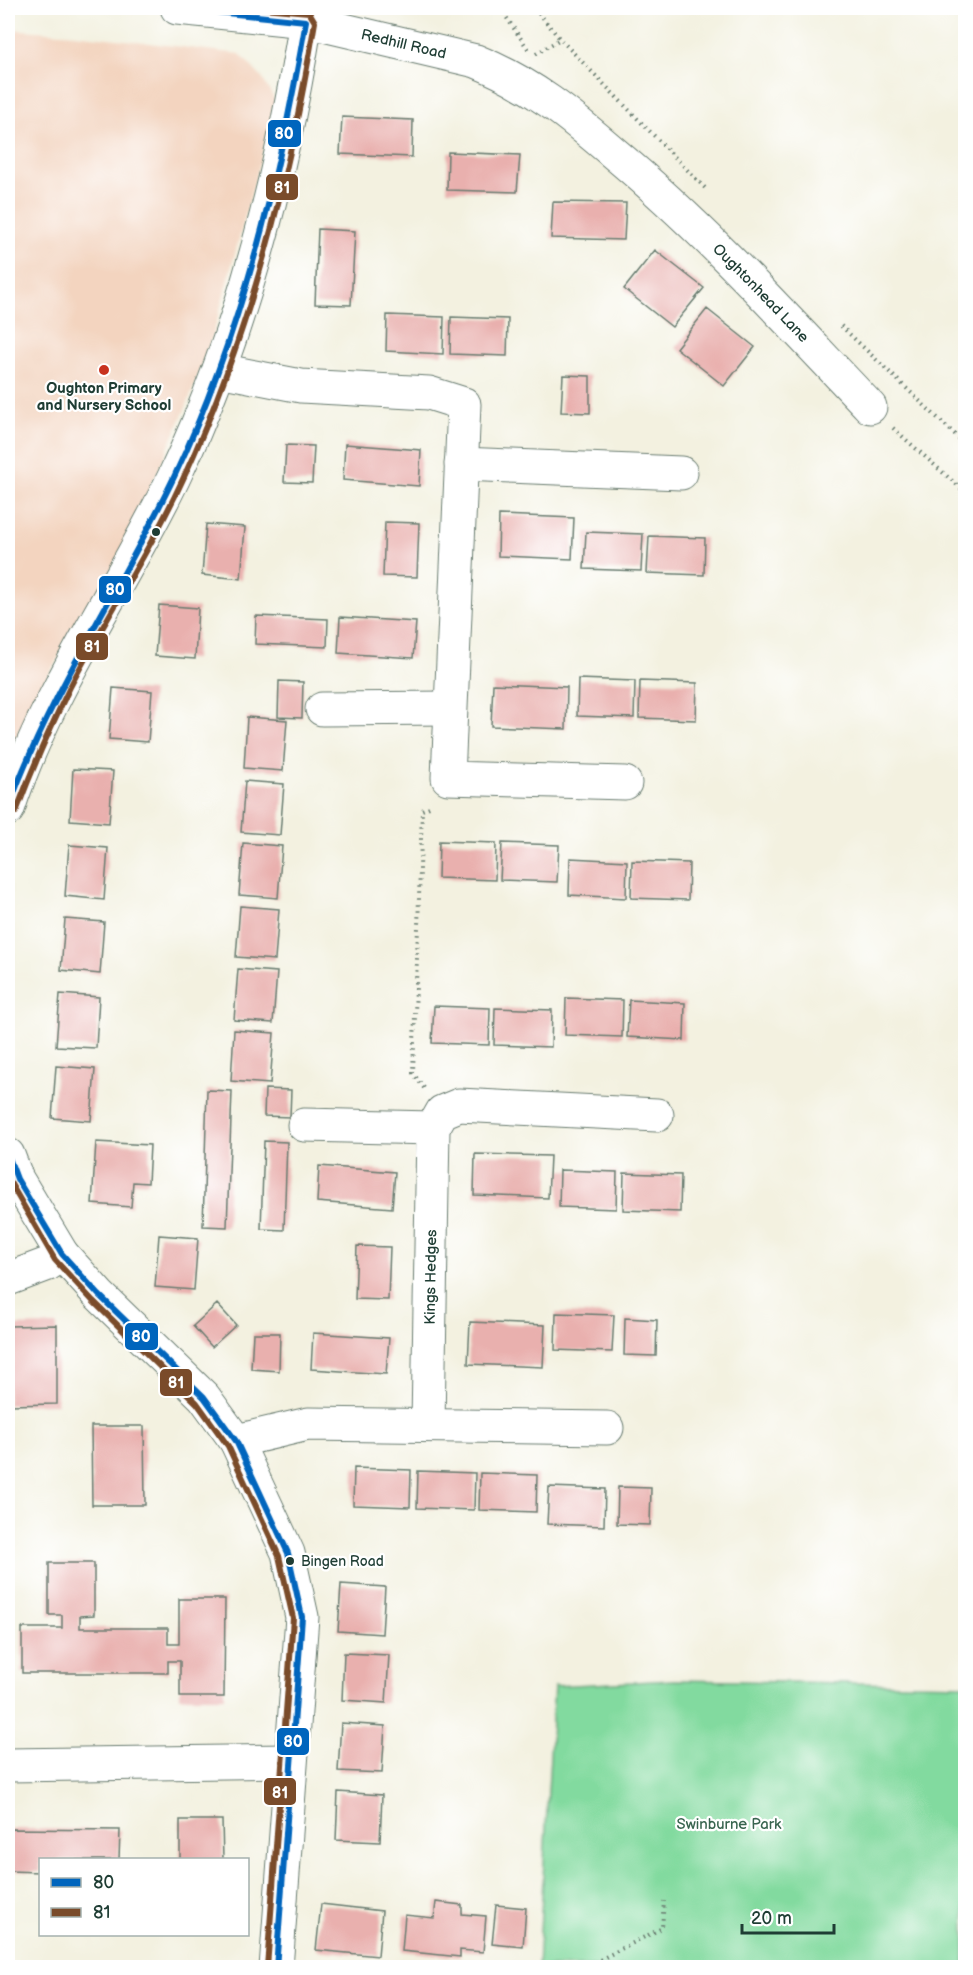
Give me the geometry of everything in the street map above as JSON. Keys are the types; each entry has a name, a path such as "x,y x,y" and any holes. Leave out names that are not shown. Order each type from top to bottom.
{"street":[{"name":"Redhill Road","path":"177,8 306,21 476,61 499,70 550,99"},
{"path":"8,809 19,773 47,711 174,477 219,370 256,258 275,182 306,21"},
{"name":"Oughtonhead Lane","path":"550,99 659,191 870,407"},
{"path":"219,370 301,386 429,393 464,404 449,708 448,778 625,783"},
{"path":"461,464 681,473"},
{"path":"322,709 449,708"},
{"path":"304,1125 437,1120 459,1105 657,1115"},
{"name":"Kings Hedges","path":"428,1425 437,1120"},
{"path":"8,1155 17,1179 62,1254 99,1295 204,1397 236,1441 288,1553 302,1617 276,1968"},
{"path":"8,1279 48,1264 62,1254"},
{"path":"236,1441 308,1424 607,1428"},
{"path":"8,1765 290,1761"}],"path":[{"path":"533,56 560,39"},
{"path":"870,407 966,493"},
{"path":"437,1120 413,1073 422,810 443,801 448,778"},
{"path":"584,1968 662,1928 664,1900"}],"shaded area":[{"name":"Oughton Primary and Nursery School","path":"8,29 75,34 240,54 262,78 276,102 213,335 187,405 123,550 44,682 8,766"}],"green space":[{"name":"Swinburne Park","path":"674,1680 965,1685 965,1967 538,1967 554,1686"}],"building":[{"path":"342,117 413,120 412,157 340,154"},
{"path":"448,152 520,155 517,192 447,190"},
{"path":"553,202 626,203 624,240 551,238"},
{"path":"318,229 355,231 351,305 315,304"},
{"path":"655,250 704,288 672,327 624,289"},
{"path":"707,309 755,347 724,386 676,348"},
{"path":"387,315 444,317 443,354 386,351"},
{"path":"451,317 508,319 507,356 450,354"},
{"path":"563,375 590,376 590,413 561,412"},
{"path":"345,444 421,450 419,486 343,480"},
{"path":"286,445 314,446 312,483 284,482"},
{"path":"499,515 574,518 572,559 498,556"},
{"path":"385,522 419,523 417,577 383,576"},
{"path":"206,524 245,527 241,579 202,575"},
{"path":"586,532 643,534 641,571 584,569"},
{"path":"649,536 705,538 704,575 647,573"},
{"path":"159,605 198,608 195,659 155,656"},
{"path":"256,616 328,619 327,647 255,644"},
{"path":"340,617 416,622 413,658 338,653"},
{"path":"578,679 635,681 634,718 577,716"},
{"path":"279,681 303,682 302,718 278,717"},
{"path":"640,681 697,683 696,720 639,718"},
{"path":"493,684 567,687 566,729 491,726"},
{"path":"113,688 152,691 148,742 109,739"},
{"path":"247,717 287,720 283,771 244,768"},
{"path":"73,769 113,771 109,823 70,820"},
{"path":"245,781 284,784 280,835 241,832"},
{"path":"439,841 496,843 495,880 438,878"},
{"path":"243,843 282,846 278,898 239,895"},
{"path":"502,843 559,845 557,882 500,880"},
{"path":"69,845 108,848 104,900 65,896"},
{"path":"570,858 627,861 626,898 569,895"},
{"path":"632,861 689,863 688,900 631,898"},
{"path":"240,906 279,909 275,960 236,957"},
{"path":"65,919 104,922 100,974 61,970"},
{"path":"238,969 277,972 273,1023 234,1020"},
{"path":"60,994 99,997 96,1048 56,1046"},
{"path":"566,998 623,1000 622,1037 565,1035"},
{"path":"629,1000 685,1003 684,1040 627,1037"},
{"path":"434,1006 490,1008 489,1045 432,1043"},
{"path":"495,1008 552,1010 551,1047 494,1045"},
{"path":"234,1030 274,1033 270,1084 231,1081"},
{"path":"56,1066 95,1069 91,1121 52,1118"},
{"path":"265,1089 291,1090 290,1117 264,1116"},
{"path":"207,1090 232,1091 227,1227 203,1226"},
{"path":"264,1141 287,1142 284,1230 261,1229"},
{"path":"96,1142 150,1145 148,1183 133,1182 131,1207 92,1204"},
{"path":"475,1154 550,1156 548,1198 474,1195"},
{"path":"319,1166 395,1172 392,1208 317,1202"},
{"path":"560,1170 617,1172 616,1209 559,1207"},
{"path":"624,1173 681,1175 680,1212 623,1210"},
{"path":"159,1235 198,1238 194,1290 155,1287"},
{"path":"357,1246 390,1247 388,1300 355,1299"},
{"path":"217,1304 236,1325 212,1347 193,1326"},
{"path":"556,1313 614,1315 612,1352 555,1350"},
{"path":"625,1318 657,1320 656,1356 624,1355"},
{"path":"470,1322 545,1325 543,1367 468,1364"},
{"path":"57,1325 57,1404 8,1405 8,1326"},
{"path":"253,1333 280,1333 279,1371 251,1369"},
{"path":"313,1333 389,1338 386,1374 311,1369"},
{"path":"91,1426 144,1426 145,1505 92,1505"},
{"path":"354,1468 411,1470 410,1507 353,1505"},
{"path":"418,1471 475,1473 474,1510 417,1508"},
{"path":"480,1473 537,1475 536,1512 479,1510"},
{"path":"549,1487 605,1489 604,1526 547,1524"},
{"path":"618,1487 651,1488 650,1525 617,1524"},
{"path":"49,1563 94,1563 94,1615 80,1616 80,1628 168,1628 168,1644 179,1644 179,1599 225,1599 224,1697 180,1697 180,1661 168,1661 168,1673 22,1673 22,1628 62,1628 62,1615 49,1615"},
{"path":"341,1584 385,1587 382,1634 338,1631"},
{"path":"344,1653 389,1655 386,1703 342,1700"},
{"path":"341,1723 385,1726 382,1773 338,1771"},
{"path":"338,1792 382,1795 380,1842 336,1840"},
{"path":"180,1820 222,1820 223,1858 180,1858"},
{"path":"8,1829 120,1830 119,1858 39,1858 39,1872 8,1871"},
{"path":"436,1902 462,1905 462,1914 486,1916 483,1952 460,1950 460,1957 402,1951 405,1915 434,1918"},
{"path":"321,1904 382,1911 378,1956 316,1950"},
{"path":"496,1905 526,1908 523,1947 492,1944"}],"transit line":[{"name":"80","path":"8,809 44,723 153,519 198,422 239,311 284,138 306,21 177,8"},
{"name":"81","path":"16,812 70,687 183,479 207,424 247,312 293,139 315,22 309,12 262,8"},
{"name":"80","path":"8,1155 17,1179 62,1254 99,1295 204,1397 236,1441 288,1553 302,1617 276,1968"},
{"name":"81","path":"8,1179 55,1260 93,1301 197,1403 228,1446 279,1556 293,1618 267,1967"}],"place":[{"name":"Oughton Primary and Nursery School","path":"104,370"},
{"name":"Bingen Road","path":"290,1561"}]}
